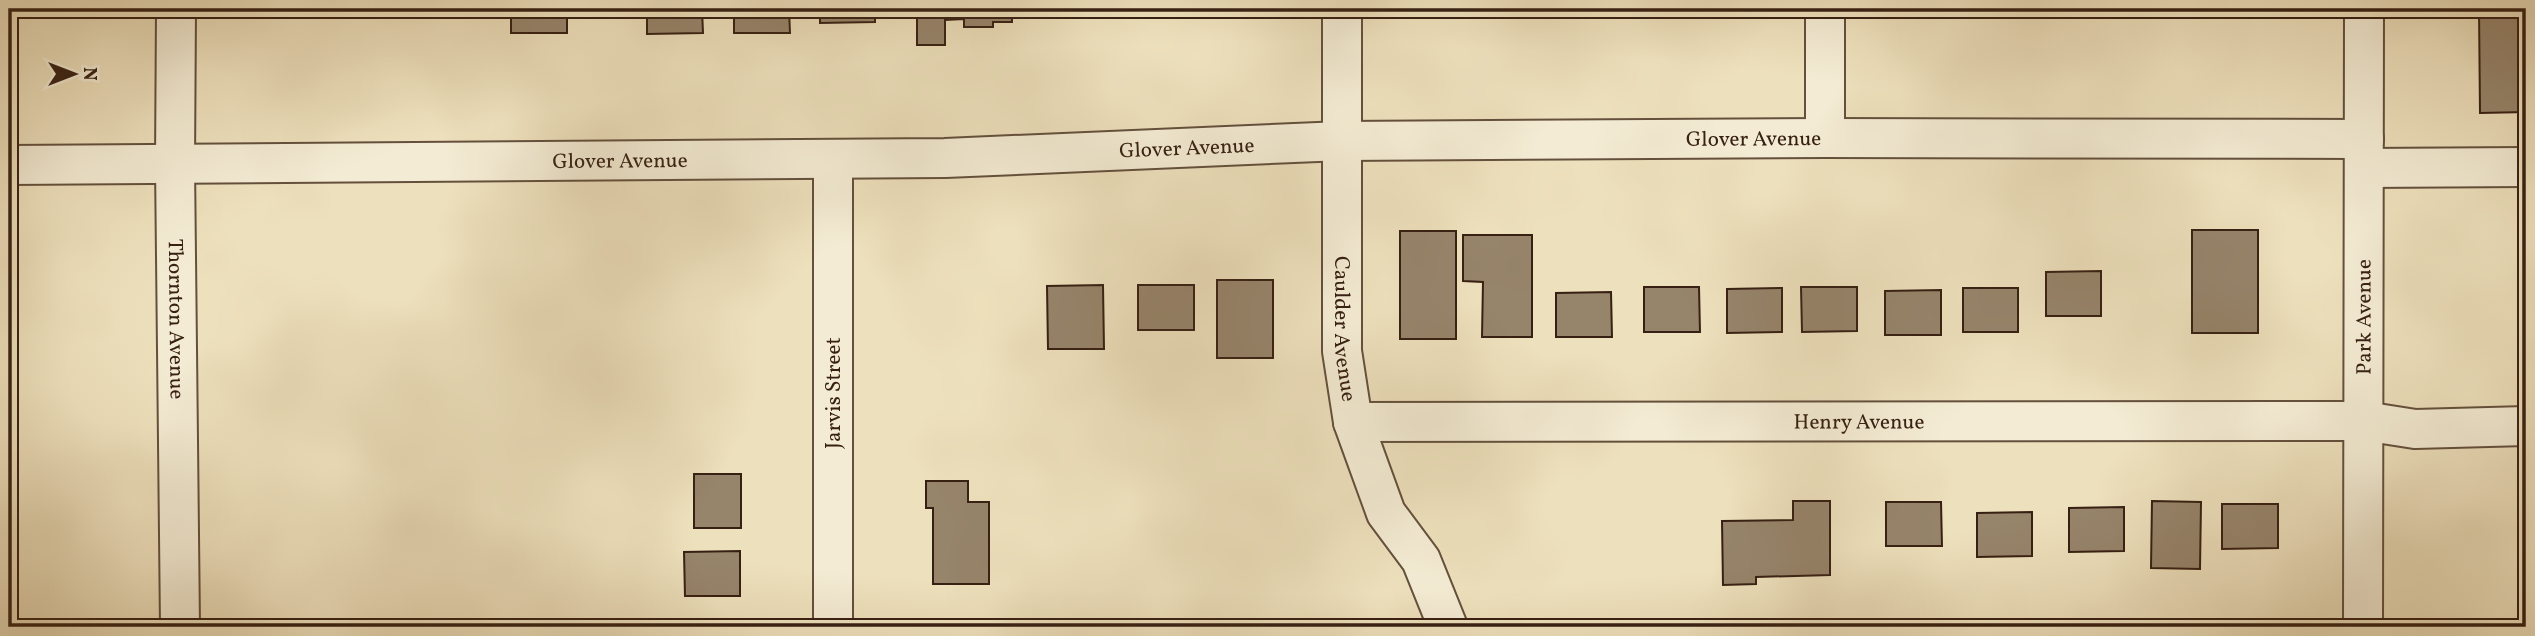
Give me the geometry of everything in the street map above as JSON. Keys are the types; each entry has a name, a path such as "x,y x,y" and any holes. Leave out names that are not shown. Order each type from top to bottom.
{"street":[{"name":"Thornton Avenue","path":"176,9 180,627"},
{"path":"1825,9 1825,138"},
{"name":"Park Avenue","path":"2363,627 2364,9"},
{"name":"Caulder Avenue","path":"1339,11 1342,351 1353,422 1386,513 1421,561 1448,627"},
{"name":"Glover Avenue","path":"9,165 945,158 1342,141 1825,138 2364,154 2526,167"},
{"name":"Jarvis Street","path":"833,159 833,627"},
{"name":"Henry Avenue","path":"1353,422 2364,421 2415,429 2526,426"}],"building":[{"path":"511,9 567,9 567,33 511,33"},
{"path":"647,9 702,9 703,33 647,34"},
{"path":"734,9 789,9 790,33 734,33"},
{"path":"820,9 875,9 875,22 820,23"},
{"path":"917,9 1012,9 1012,22 993,22 993,27 964,27 964,19 945,20 945,45 917,45"},
{"path":"2479,9 2526,9 2526,112 2480,113"},
{"path":"2192,230 2258,230 2258,333 2192,333"},
{"path":"1400,231 1456,231 1456,339 1400,339"},
{"path":"1463,235 1532,235 1532,337 1482,337 1483,282 1463,281"},
{"path":"2101,271 2101,316 2046,316 2046,272"},
{"path":"1217,280 1273,280 1273,358 1217,358"},
{"path":"1103,285 1104,349 1048,349 1047,286"},
{"path":"1138,285 1194,285 1194,330 1138,330"},
{"path":"1644,287 1699,287 1700,332 1644,332"},
{"path":"1801,287 1857,287 1857,331 1802,332"},
{"path":"1782,288 1782,332 1727,333 1727,289"},
{"path":"1963,288 2018,288 2018,332 1963,332"},
{"path":"1941,290 1941,335 1885,335 1885,291"},
{"path":"1611,292 1612,337 1556,337 1556,293"},
{"path":"694,474 741,474 741,528 694,528"},
{"path":"926,481 968,481 968,502 989,502 989,584 933,584 933,508 926,508"},
{"path":"1793,501 1830,501 1830,575 1756,577 1756,584 1723,585 1722,521 1793,520"},
{"path":"2152,501 2201,502 2200,569 2151,568"},
{"path":"1886,502 1941,502 1942,546 1886,546"},
{"path":"2222,504 2278,504 2278,548 2222,549"},
{"path":"2124,507 2124,551 2069,552 2069,508"},
{"path":"2032,512 2032,556 1977,557 1977,513"},
{"path":"740,551 740,596 685,596 684,552"}]}
